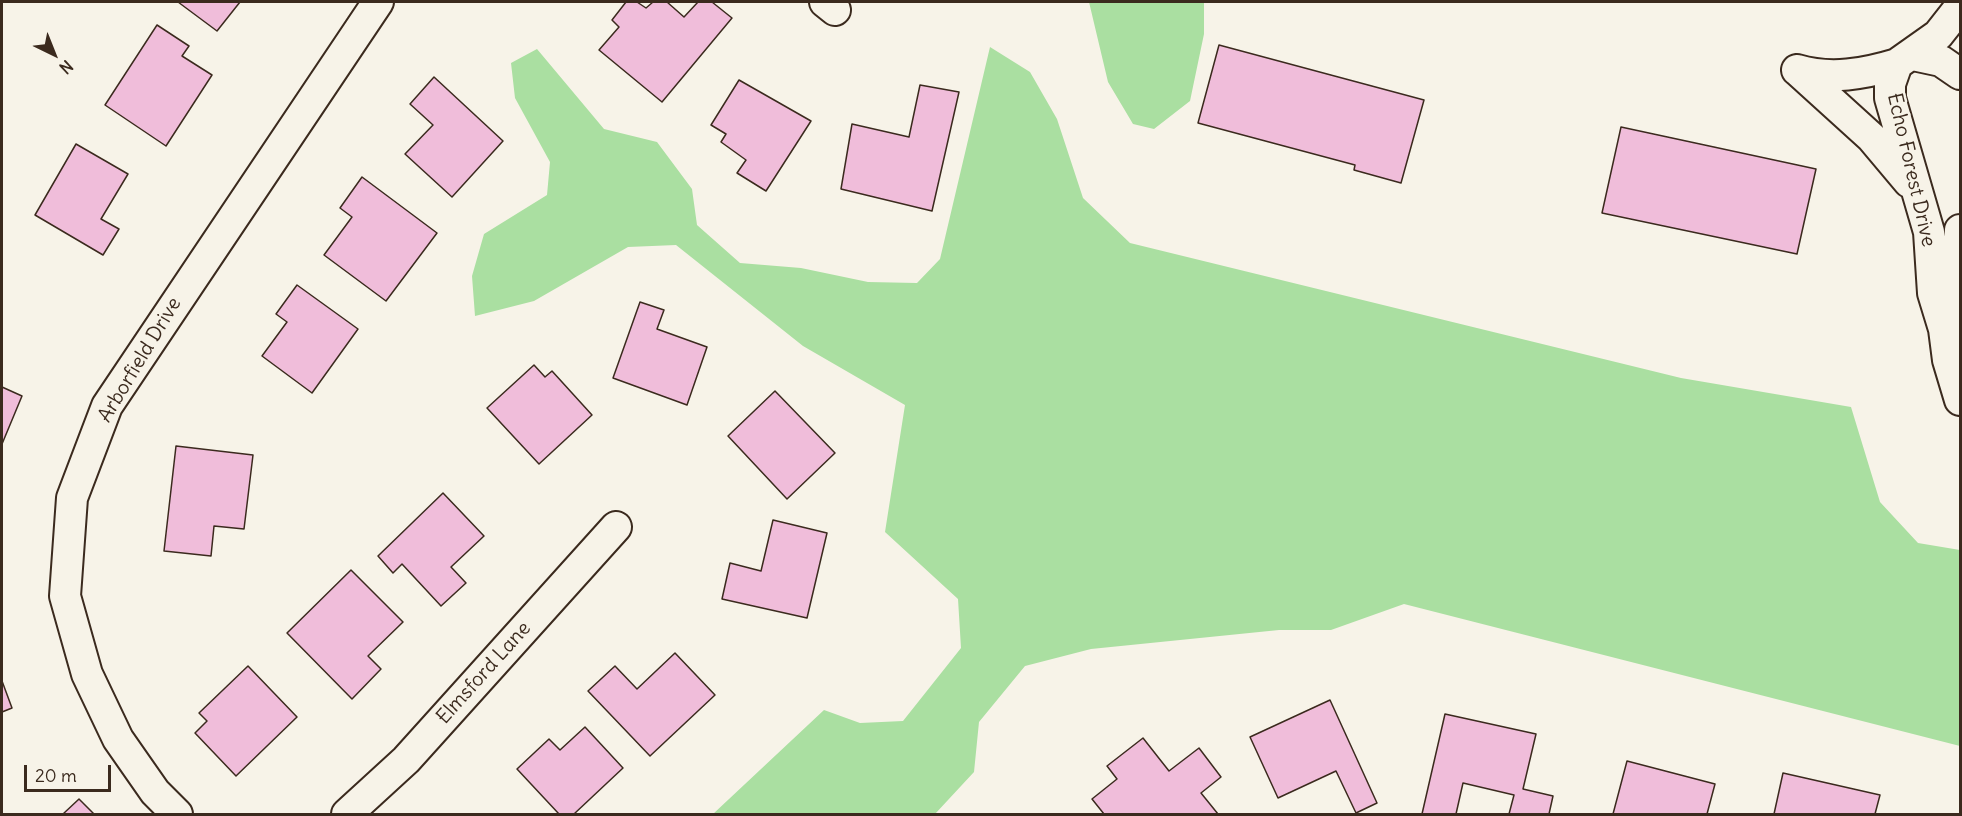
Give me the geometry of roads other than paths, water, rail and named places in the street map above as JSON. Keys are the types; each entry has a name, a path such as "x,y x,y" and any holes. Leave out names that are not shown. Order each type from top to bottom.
{"street":[{"name":"Arborfield Drive","path":"177,814 155,792 118,739 87,674 65,596 72,498 106,406 378,2"},
{"path":"1920,196 1872,138 1797,70 1831,76 1859,74 1905,59 1938,35 1960,7"},
{"path":"1905,59 1941,61 1960,74"},
{"name":"Echo Forest Drive","path":"1905,59 1890,84 1890,98 1929,232 1933,293 1944,329 1948,360 1960,400"},
{"name":"Echo Forest Drive","path":"1944,329 1954,294 1960,230"},
{"name":"Elmsford Lane","path":"346,814 406,760 616,527"}]}
